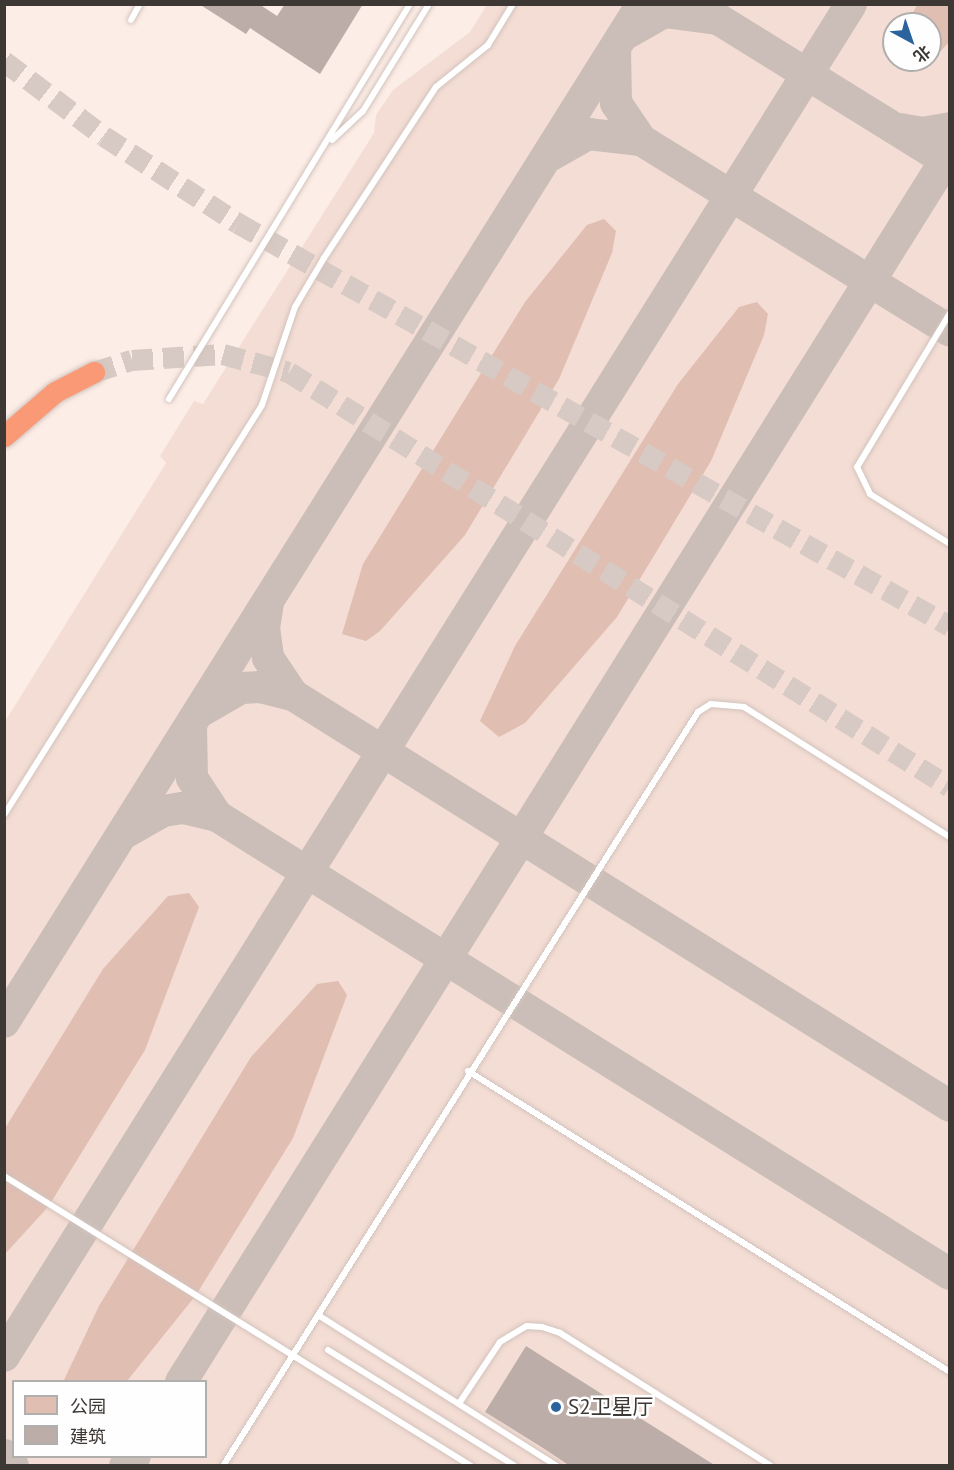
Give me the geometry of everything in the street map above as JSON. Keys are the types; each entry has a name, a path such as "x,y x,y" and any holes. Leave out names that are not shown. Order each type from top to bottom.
{"highway":[{"path":"4,436 55,392 94,372"}],"lane":[{"path":"131,20 140,4"},
{"path":"169,399 330,143 348,99 410,4"},
{"path":"330,143 363,111 429,4"},
{"path":"4,815 262,405 295,307 329,249 436,87 488,45 513,4"},
{"path":"950,313 856,467 870,494 950,544"},
{"path":"223,1466 468,1071 686,728 711,704 744,707 950,837"},
{"path":"468,1071 950,1372"},
{"path":"4,1176 471,1466"},
{"path":"318,1315 460,1402 557,1466"},
{"path":"460,1402 500,1342 527,1326 542,1327 560,1333 771,1466"},
{"path":"328,1350 515,1466"}],"shaded area":[{"path":"487,5 949,5 949,1465 5,1465 4,723 166,463 160,456 194,401 203,404 374,133 376,115 393,90 470,32"}],"green space":[{"path":"917,5 949,5 949,42 942,50 942,12 913,12"},
{"path":"604,219 616,231 612,253 559,379 465,535 380,631 366,641 342,634 363,564 525,302 587,225"},
{"path":"757,302 768,314 764,335 711,461 617,617 525,723 499,737 480,721 515,646 678,384 739,307"},
{"path":"189,893 199,907 145,1050 48,1207 5,1254 4,1130 103,969 168,896"},
{"path":"338,981 347,995 293,1138 196,1295 128,1380 64,1380 99,1306 251,1057 317,984"}],"building":[{"path":"199,4 259,4 277,16 285,4 363,4 320,74 250,28 246,34"},
{"name":"S2卫星厅","path":"526,1346 716,1466 570,1466 485,1412"}],"taxiway":[{"path":"4,1022 642,4"},
{"path":"4,1356 851,4"},
{"path":"627,33 664,12 718,19 950,163"},
{"path":"615,50 616,103 641,140"},
{"path":"900,129 922,133 950,128"},
{"path":"551,155 588,134 641,140 950,331"},
{"path":"182,1380 950,153"},
{"path":"268,603 264,628 268,658 293,695"},
{"path":"203,710 241,688 260,687 293,695 950,1106"},
{"path":"191,727 192,778 217,816 950,1274"},
{"path":"126,832 163,811 183,808 217,816"},
{"path":"4,1455 13,1466"},
{"path":"125,1466 133,1458"}],"tunnel":[{"path":"4,61 104,136 238,223 950,626"},
{"path":"94,372 132,360 223,354 289,372 950,787"}],"place":[{"name":"S2卫星厅","path":"556,1407"}]}
